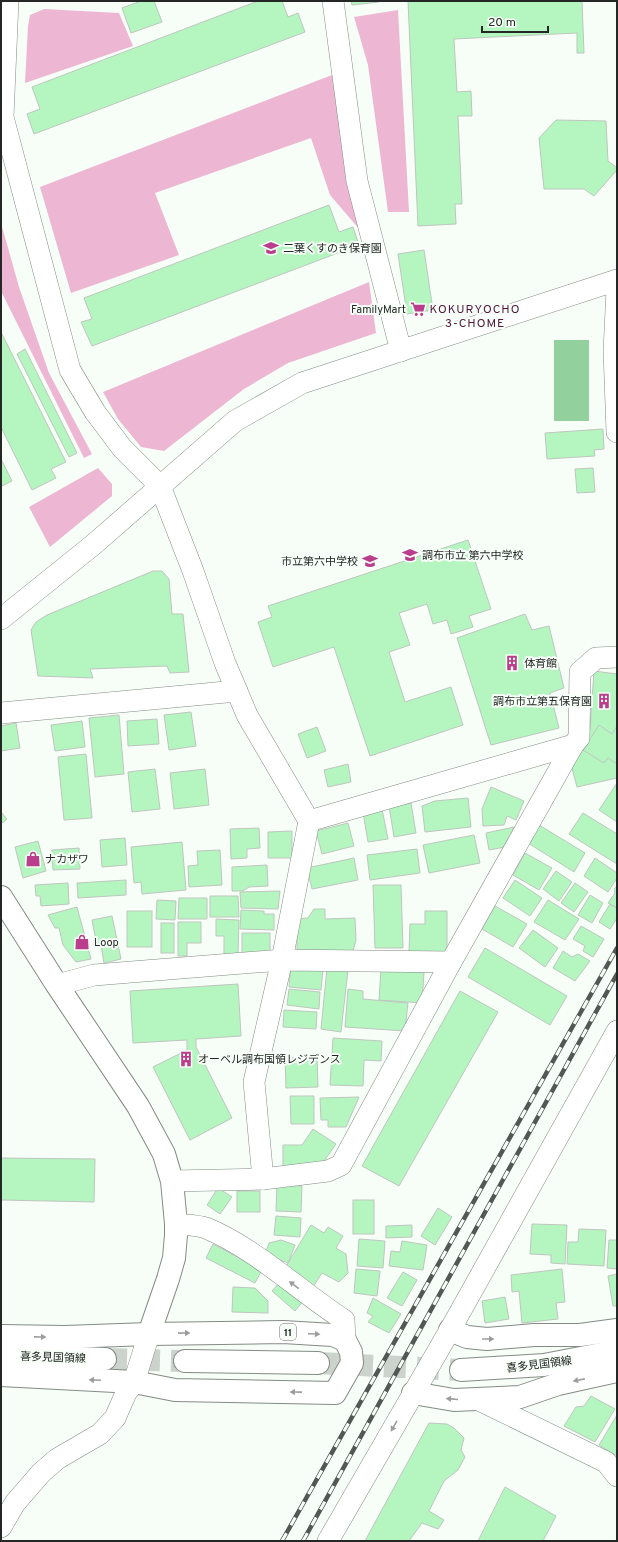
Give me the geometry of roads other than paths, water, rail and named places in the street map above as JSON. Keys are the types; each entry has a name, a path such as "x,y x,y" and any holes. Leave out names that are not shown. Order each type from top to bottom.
{"main road":[{"path":"1,897 56,985 138,1106 164,1154 172,1181 176,1224 174,1258 149,1334"},
{"path":"450,1330 467,1337 486,1339 534,1335 580,1335 617,1330"},
{"name":"11","path":"1,1336 65,1337 283,1332 333,1335 345,1340"},
{"path":"1,1376 134,1382 175,1390 335,1393 352,1363 351,1352 345,1340"},
{"name":"喜多見国領線","path":"460,1370 544,1365 617,1351"},
{"name":"喜多見国領線","path":"1,1355 105,1359"},
{"path":"185,1361 318,1363"},
{"path":"413,1393 454,1400 520,1397 558,1384 617,1372"}],"street":[{"path":"1,3 7,1 3,117 70,370 95,412 122,448 160,486 193,571 224,663 247,715 309,820 282,960 254,1082 263,1179"},
{"path":"333,1 357,181 401,351"},
{"path":"1,619 93,545 234,421 302,383 617,280"},
{"path":"617,289 614,351 617,432"},
{"path":"172,1181 263,1179 328,1171 341,1165 451,962 573,745 579,738 580,672 596,658 617,657"},
{"path":"1,713 237,691"},
{"path":"309,820 573,745"},
{"path":"56,985 94,975 282,960 451,962"},
{"path":"328,1541 450,1330 617,1032"},
{"path":"176,1224 205,1228 243,1247 322,1306 344,1320 345,1340"},
{"path":"1,1527 15,1503 41,1473 57,1459 100,1434 115,1418 126,1393 134,1382 149,1334"},
{"path":"477,1399 606,1462 617,1476"}],"tunnel":[{"path":"105,1359 185,1361"},
{"path":"318,1363 461,1370"}],"railway":[{"path":"282,1541 617,948"},
{"path":"303,1541 617,974"}],"place":[{"name":"二葉くすのき保育園","path":"271,248"},
{"name":"FamilyMart","path":"418,309"},
{"name":"調布市立 第六中学校","path":"410,555"},
{"name":"市立第六中学校","path":"370,561"},
{"name":"体育館","path":"512,663"},
{"name":"調布市立第五保育園","path":"604,701"},
{"name":"ナカザワ","path":"33,859"},
{"name":"Loop","path":"82,942"},
{"name":"オーベル調布国領レジデンス","path":"186,1059"}],"district":[{"name":"KOKURYOCHO 3-CHOME","path":"475,316"}]}
